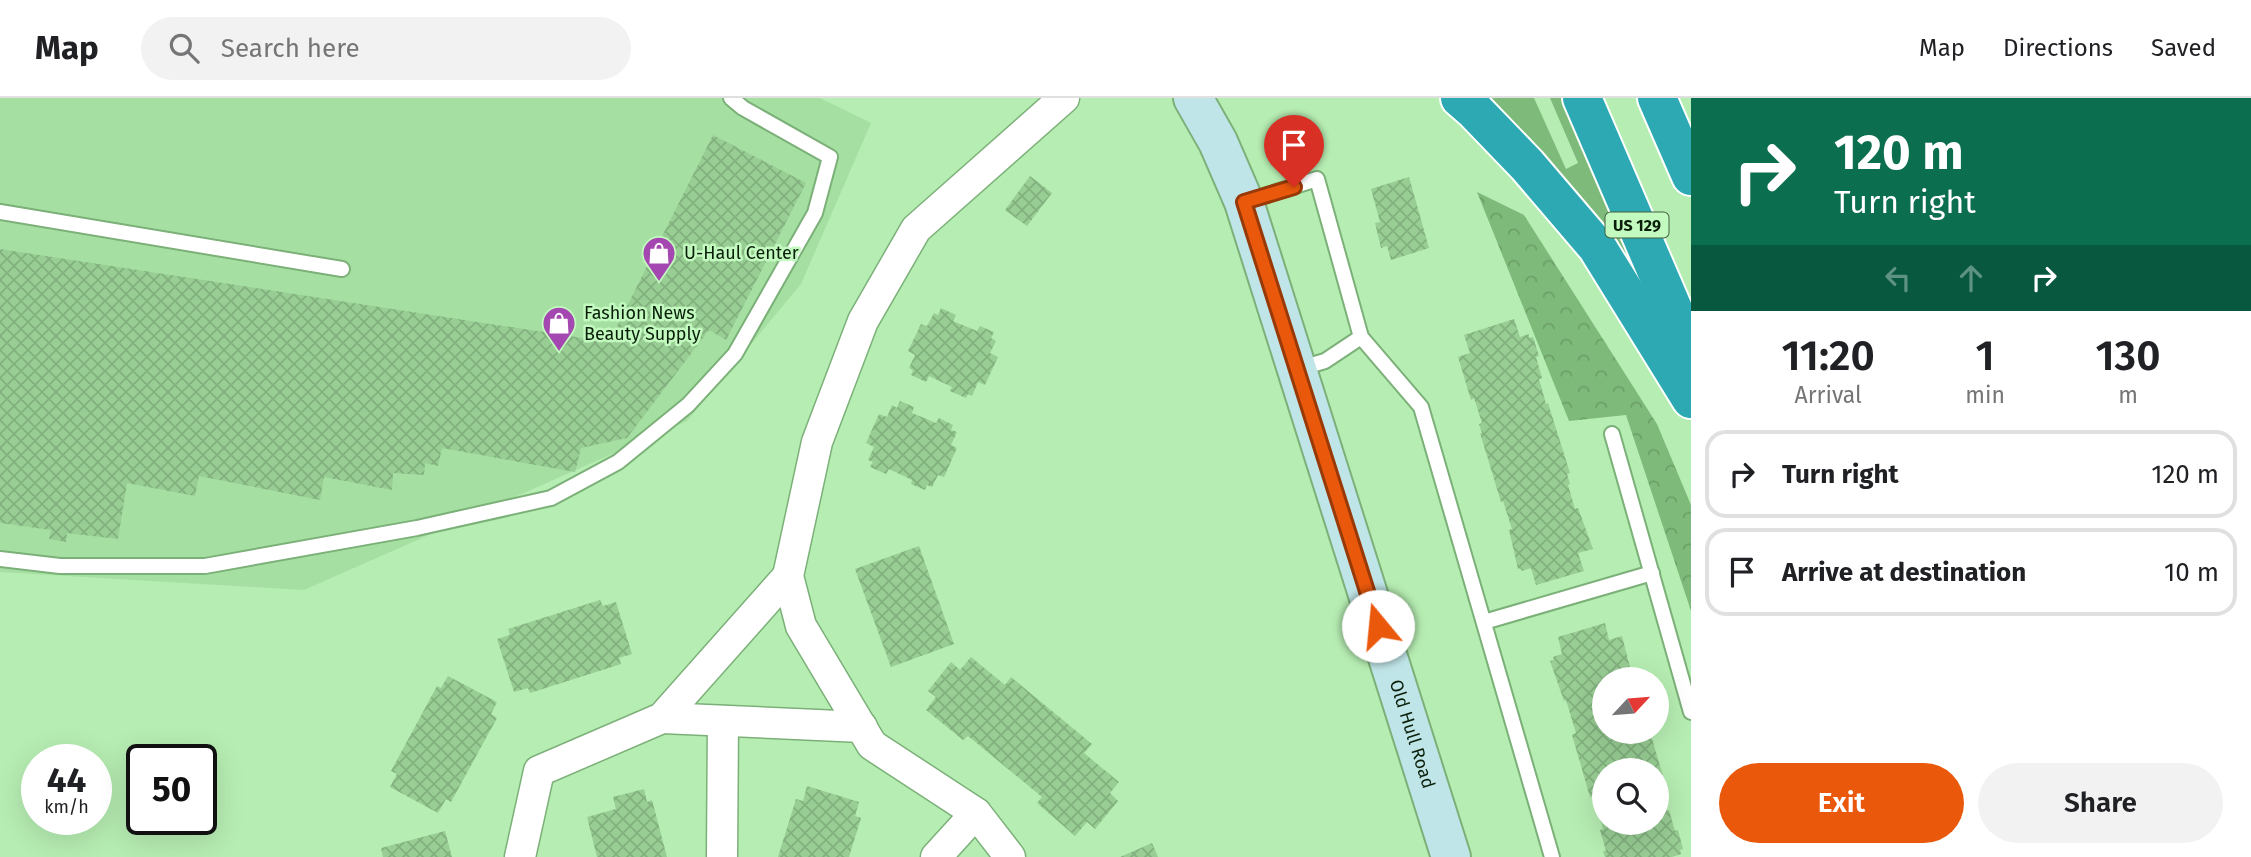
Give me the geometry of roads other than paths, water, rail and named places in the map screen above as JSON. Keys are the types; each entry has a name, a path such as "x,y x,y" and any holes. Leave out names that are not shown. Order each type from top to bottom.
{"highway":[{"path":"1460,98 1527,165 1597,247 1691,399"},
{"name":"US 129","path":"1582,98 1691,351"},
{"path":"1657,98 1691,176"}],"main road":[{"name":"Old Hull Road","path":"1193,98 1218,142 1244,202 1451,857"}],"street":[{"path":"1010,857 976,813 872,745 801,626 788,576 817,442 863,321 916,229 1064,98"},
{"path":"520,857 539,771 662,718 788,576"},
{"path":"662,718 862,727"},
{"path":"722,857 723,721"},
{"path":"936,857 976,813"}],"lane":[{"path":"0,559 60,566 205,566 417,528 551,498 618,462 688,405 735,354 815,212 830,157 743,108 731,98"},
{"path":"1244,202 1317,179 1361,337 1421,407 1552,857"},
{"path":"0,212 342,269"},
{"path":"1297,370 1325,361 1361,337"},
{"path":"1612,434 1691,712"},
{"path":"1483,622 1652,573"}],"place":[{"name":"U-Haul Center","path":"659,283"},
{"name":"Fashion News Beauty Supply","path":"559,353"}]}
